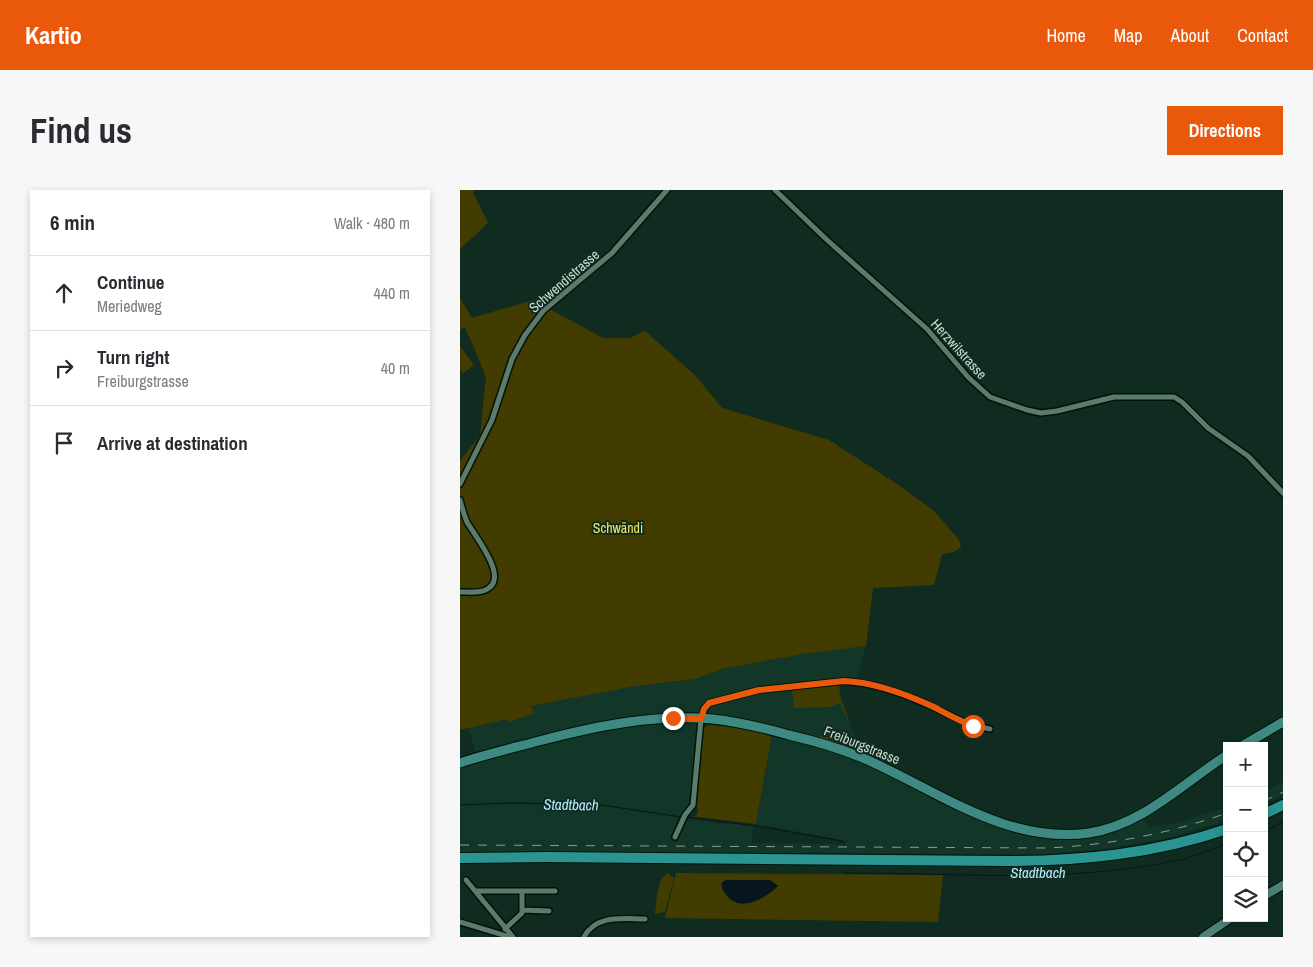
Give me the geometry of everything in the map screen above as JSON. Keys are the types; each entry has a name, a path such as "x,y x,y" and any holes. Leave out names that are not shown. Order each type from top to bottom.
{"highway":[{"path":"1268,812 1283,805"},
{"path":"1268,819 1283,812"},
{"path":"460,858 1052,861 1094,858 1145,851 1223,830"},
{"path":"460,864 1058,867 1106,863 1145,857 1184,849 1223,837"}],"main road":[{"name":"Freiburgstrasse","path":"460,762 607,725 657,719 701,719 757,726 834,747 886,768 989,819 1020,829 1050,834 1089,833 1123,824 1151,808 1223,758"},
{"path":"1249,742 1283,722"}],"street":[{"name":"Schwendistrasse","path":"460,484 492,420 508,366 520,342 535,320 544,310 612,253 667,190"},
{"name":"Herzwilstrasse","path":"775,190 837,249 927,329 968,377 990,397 1041,413 1114,397 1174,397 1182,402 1208,428 1248,456 1283,493"},
{"path":"460,500 467,520 490,560 495,576 492,585 488,589 460,592"},
{"path":"675,836 685,815 694,805 701,719 706,705 715,701 759,690 856,681 904,695 928,704 963,722 990,729"},
{"path":"466,880 511,937"},
{"path":"1268,894 1283,885"},
{"path":"476,891 555,891"},
{"path":"505,929 522,913 522,891"},
{"path":"522,910 549,911"},
{"path":"584,937 593,926 605,920 645,920"},
{"path":"460,922 511,937"},
{"path":"1203,937 1224,922"}],"shaded area":[{"path":"866,646 855,684 839,683 840,696 863,763 950,804 1006,827 1073,837 1142,817 1149,827 1176,823 1223,808 1223,821 1172,837 1113,848 1047,854 488,852 460,854 460,769 473,764 476,755 468,728 534,714 531,706 636,686 696,679 721,669 803,654","holes":["702,724 737,725 772,733 756,824 848,841 841,844 752,843 753,826 686,820"]},
{"path":"1283,782 1283,795 1268,802 1268,789"},
{"path":"726,880 770,880 778,886 760,899 753,902 739,903 733,901 723,891 722,882"}],"green space":[{"path":"460,190 475,190 473,193 488,223 460,249"},
{"name":"Schwändi","path":"460,298 472,318 533,300 603,338 630,338 645,331 696,376 722,408 829,440 933,510 959,540 961,547 954,552 942,554 934,585 873,588 866,646 803,654 721,669 696,679 636,686 531,706 534,714 508,722 507,719 460,730 460,461 480,435 486,377 465,327 460,330"},
{"path":"460,346 474,365 463,373 460,369"},
{"path":"839,683 840,696 851,725 840,703 830,707 794,708 792,688"},
{"path":"706,726 772,733 756,824 691,816 696,816 698,812 696,799 702,731"},
{"path":"820,735 860,750 861,754 822,740"},
{"path":"667,873 674,878 665,912 655,914 659,886"},
{"path":"676,873 943,875 938,922 665,918","holes":["726,880 736,880 729,899"]}],"waterway":[{"name":"Stadtbach","path":"460,805 507,803 595,804 681,817"},
{"name":"Stadtbach","path":"686,817 756,826 842,841 845,845"},
{"name":"Stadtbach","path":"1268,829 1283,822"},
{"name":"Stadtbach","path":"845,872 974,875 1100,872 1142,867 1183,859 1223,845"}],"railway":[{"path":"1268,799 1283,792"},
{"path":"460,845 1047,848 1116,841 1160,833 1223,814"}],"route":[{"path":"673,718 701,719 706,705 709,703 759,690 856,681 919,701 973,726"}]}
